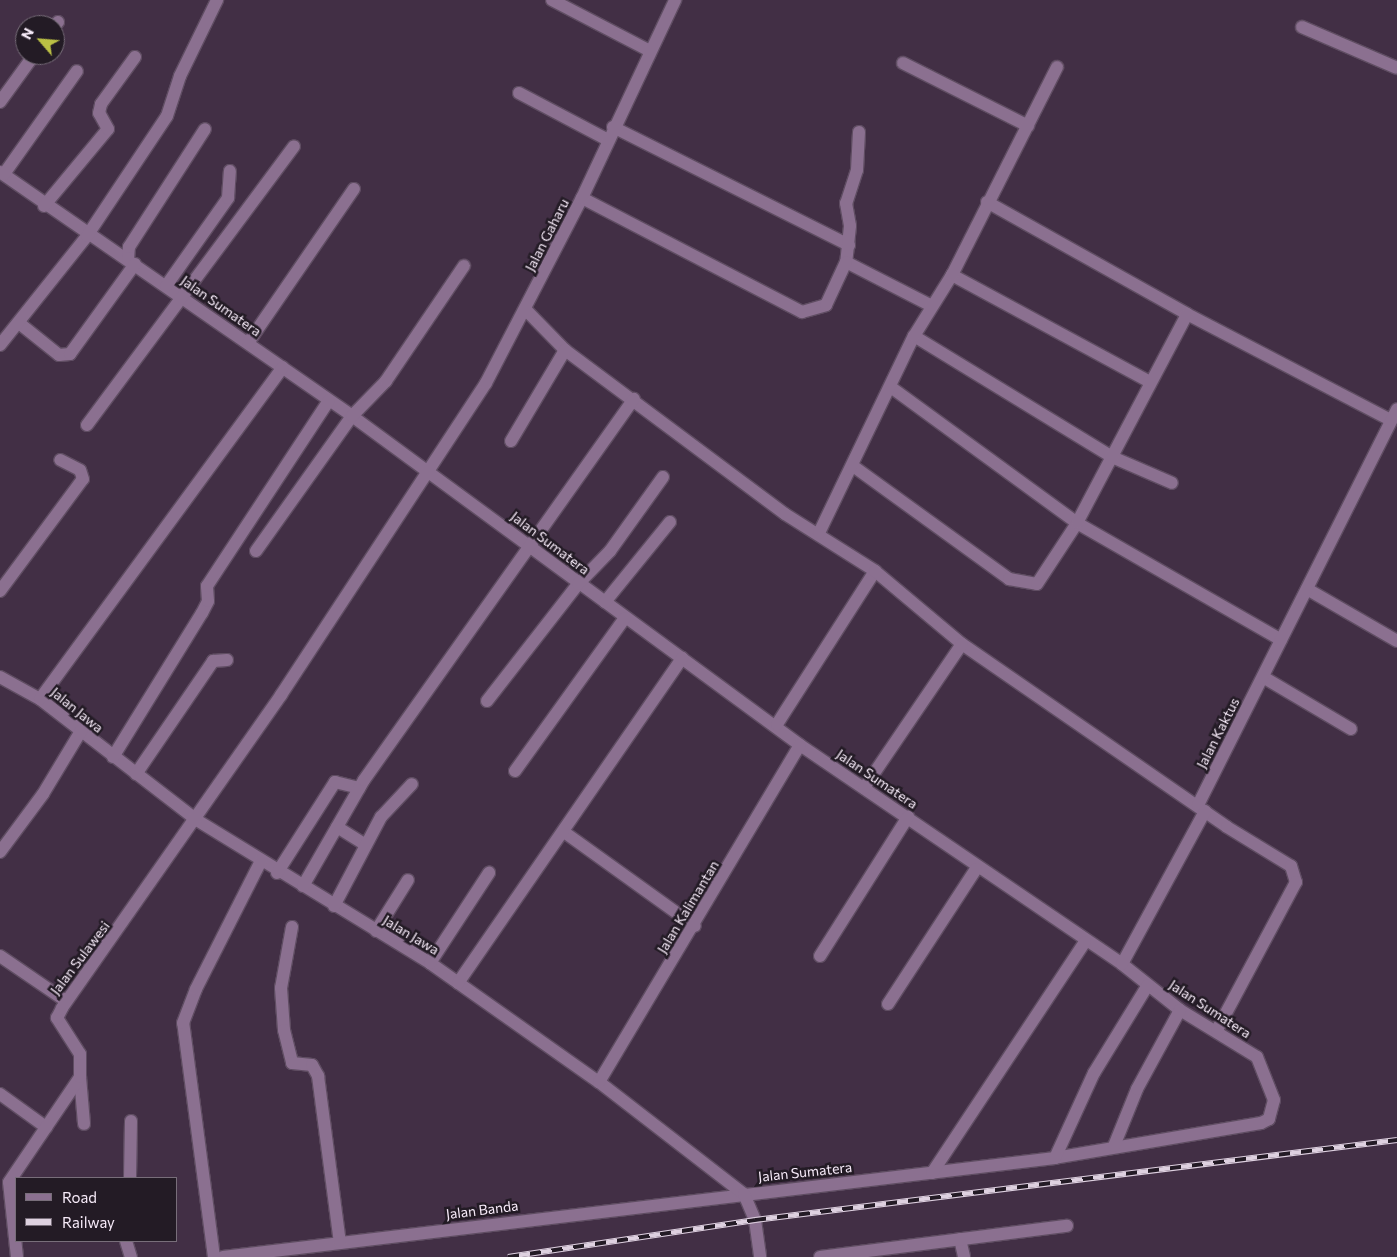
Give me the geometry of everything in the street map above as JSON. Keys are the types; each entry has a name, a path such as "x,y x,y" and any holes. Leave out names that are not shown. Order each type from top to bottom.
{"street":[{"path":"0,345 87,236 167,116 180,76 217,0"},
{"path":"552,0 650,51"},
{"name":"Jalan Gaharu","path":"430,474 526,310 582,198 613,128 675,0"},
{"path":"1302,27 1397,68"},
{"path":"44,206 108,129 99,113 101,104 135,57"},
{"path":"903,64 1028,126"},
{"path":"0,102 27,65"},
{"path":"819,533 892,388 914,336 930,305 952,275 986,202 1028,126 1057,67"},
{"path":"2,173 77,71"},
{"path":"519,94 608,140"},
{"path":"613,128 849,245"},
{"path":"19,323 59,355 70,354 131,262 129,247 205,129"},
{"path":"582,198 802,312 826,305 846,262 849,245 846,203 857,170 859,132"},
{"path":"87,425 184,299 294,146"},
{"path":"166,286 228,198 230,171"},
{"name":"Jalan Sumatera","path":"2,173 44,206 87,236 131,262 352,416 531,547 578,584 777,724 800,745 908,818 976,869 1085,942 1122,964 1180,1010 1217,1030 1257,1057 1264,1067 1274,1100 1269,1119 1055,1158 744,1194"},
{"path":"248,343 354,188"},
{"path":"986,202 1187,314 1394,414"},
{"path":"846,262 930,305"},
{"path":"256,551 352,416 386,381 464,266"},
{"path":"952,275 1148,381"},
{"path":"526,310 565,350 634,399 785,514 819,533 875,571 962,644 1202,808 1291,866 1296,882 1217,1030"},
{"path":"853,466 1023,585 1040,580 1076,523 1112,457 1148,381 1187,314"},
{"path":"914,336 1112,457 1172,484"},
{"path":"511,441 565,350"},
{"path":"40,699 283,367"},
{"path":"892,388 1076,523 1281,640"},
{"path":"304,886 359,788 634,399"},
{"path":"113,757 202,613 208,600 207,586 329,400"},
{"name":"Jalan Kaktus","path":"1122,964 1202,808 1281,640 1394,414"},
{"path":"0,591 83,479 80,470 60,460"},
{"name":"Jalan Sulawesi","path":"80,1077 80,1054 57,1018 66,1002 119,932 430,474"},
{"path":"488,701 578,584 610,551 663,477"},
{"path":"606,602 670,522"},
{"path":"777,724 875,571"},
{"path":"1307,589 1397,641"},
{"path":"515,771 625,618"},
{"path":"864,788 962,644"},
{"path":"458,983 564,832 682,658"},
{"path":"136,774 213,661 227,660"},
{"name":"Jalan Jawa","path":"0,677 40,699 195,819 278,873 304,886 430,963 599,1082 744,1194 755,1220 760,1257"},
{"path":"1263,677 1351,729"},
{"path":"0,852 43,794 81,731"},
{"name":"Jalan Kalimantan","path":"599,1082 695,926 800,745"},
{"path":"278,873 335,782 359,788"},
{"path":"334,906 381,817 412,784"},
{"path":"820,956 908,818"},
{"path":"337,827 366,844"},
{"path":"564,832 695,926"},
{"path":"214,1257 184,1023 196,989 261,861"},
{"path":"888,1004 976,869"},
{"path":"430,963 489,873"},
{"path":"376,931 408,880"},
{"path":"292,927 282,988 284,1030 292,1063 312,1064 318,1076 340,1243"},
{"path":"932,1173 1085,942"},
{"path":"0,956 66,1002"},
{"path":"1055,1158 1094,1073 1148,985"},
{"path":"1114,1146 1137,1089 1180,1010"},
{"path":"80,1077 84,1124"},
{"path":"15,1238 9,1182 80,1077"},
{"path":"0,1094 46,1126"},
{"path":"130,1177 131,1121"},
{"name":"Jalan Banda","path":"224,1257 744,1194"},
{"path":"820,1257 913,1251 960,1239 1067,1226"},
{"path":"960,1239 964,1257"},
{"path":"15,1242 17,1257"},
{"path":"126,1242 131,1257"}],"railway":[{"path":"508,1257 755,1220 1397,1140"}]}
